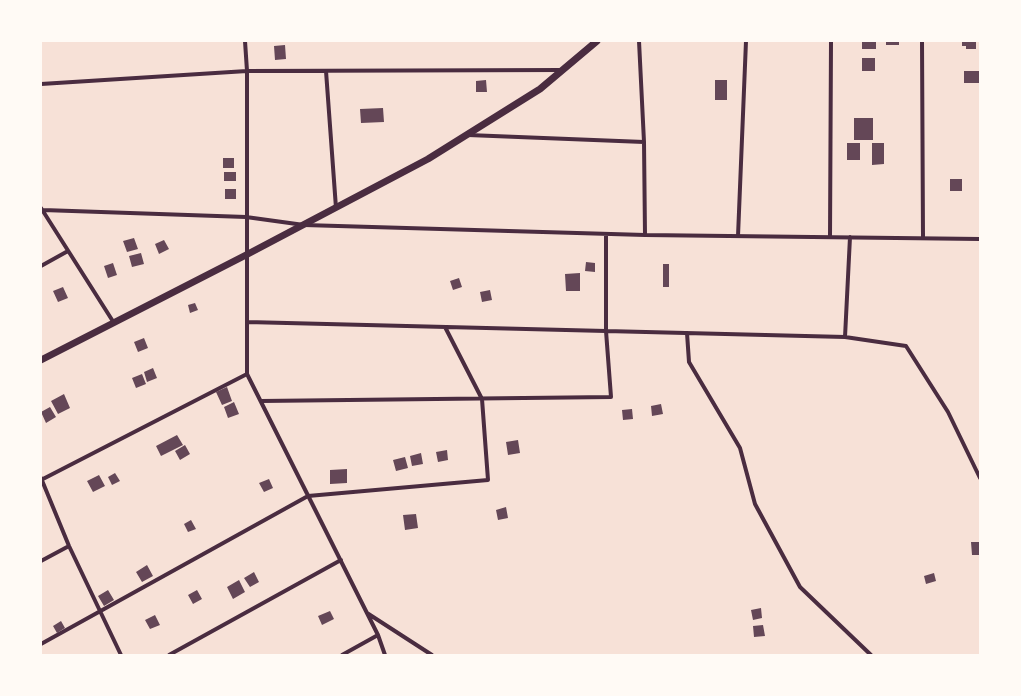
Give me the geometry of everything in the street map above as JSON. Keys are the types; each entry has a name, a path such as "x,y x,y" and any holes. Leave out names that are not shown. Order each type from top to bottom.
{"main road":[{"path":"41,360 304,225 428,159 540,88 597,41"}],"street":[{"path":"245,41 247,71 247,374 378,635 386,655"},
{"path":"639,41 644,142 645,235"},
{"path":"738,236 746,41"},
{"path":"830,237 831,41"},
{"path":"922,41 923,238"},
{"path":"41,84 247,71 562,70"},
{"path":"326,71 336,208"},
{"path":"466,135 644,142"},
{"path":"42,209 246,217 304,225 645,235 980,239"},
{"path":"42,209 114,323"},
{"path":"261,401 611,397 606,331 606,234"},
{"path":"845,337 850,237"},
{"path":"41,266 68,251"},
{"path":"247,322 845,337 906,346 948,412 980,478"},
{"path":"41,644 308,496 488,480 482,399 445,327"},
{"path":"687,333 689,362 740,448 755,504 800,587 871,655"},
{"path":"121,655 69,546 41,479 247,374"},
{"path":"41,561 69,546"},
{"path":"169,655 340,560"},
{"path":"367,613 432,655"},
{"path":"342,655 378,635"}],"building":[{"path":"862,41 876,41 876,49 862,49"},
{"path":"886,41 899,41 899,45 886,45"},
{"path":"962,41 976,41 976,49 966,49 966,46 962,46"},
{"path":"285,45 286,59 275,60 274,46"},
{"path":"862,58 875,58 875,71 862,71"},
{"path":"964,71 980,71 980,83 964,83"},
{"path":"486,80 487,92 476,92 476,81"},
{"path":"715,80 727,80 727,100 715,100"},
{"path":"383,108 384,122 361,123 360,109"},
{"path":"854,118 873,118 873,140 854,140"},
{"path":"847,143 860,143 860,160 847,160"},
{"path":"872,143 884,143 884,164 872,165"},
{"path":"223,158 234,158 234,168 223,168"},
{"path":"224,172 236,172 236,181 224,181"},
{"path":"950,179 962,179 962,191 950,191"},
{"path":"225,189 236,189 236,199 225,199"},
{"path":"134,238 138,249 127,252 123,241"},
{"path":"164,240 169,249 159,254 155,244"},
{"path":"141,253 144,264 132,267 129,256"},
{"path":"586,262 595,263 595,272 585,271"},
{"path":"113,263 117,275 108,278 104,266"},
{"path":"663,264 669,264 669,287 663,287"},
{"path":"580,273 580,291 566,291 565,274"},
{"path":"459,278 462,287 453,290 450,281"},
{"path":"63,287 68,298 58,302 53,291"},
{"path":"490,290 492,300 482,302 480,292"},
{"path":"195,303 198,310 190,313 188,305"},
{"path":"144,338 148,348 138,352 134,342"},
{"path":"153,368 157,378 147,382 144,372"},
{"path":"142,374 146,384 136,388 132,378"},
{"path":"227,387 232,401 222,405 216,392"},
{"path":"64,394 70,408 58,414 51,401"},
{"path":"234,402 239,414 228,418 224,407"},
{"path":"661,404 663,414 652,416 651,406"},
{"path":"50,407 56,417 46,423 41,412"},
{"path":"632,409 633,419 623,420 622,410"},
{"path":"177,435 183,445 161,456 156,446"},
{"path":"518,440 520,453 508,455 506,442"},
{"path":"185,445 190,454 180,460 175,451"},
{"path":"447,450 448,460 438,462 436,452"},
{"path":"421,453 423,464 412,466 410,456"},
{"path":"405,457 408,468 396,471 393,460"},
{"path":"347,469 347,483 330,484 330,470"},
{"path":"115,473 120,481 112,485 108,477"},
{"path":"99,475 105,486 93,492 87,481"},
{"path":"269,479 273,488 264,492 259,483"},
{"path":"506,507 508,518 498,520 496,510"},
{"path":"416,514 418,528 405,530 403,515"},
{"path":"191,520 196,529 188,532 184,524"},
{"path":"971,542 980,542 980,555 972,555"},
{"path":"147,565 153,576 142,582 136,572"},
{"path":"254,572 259,582 250,587 244,578"},
{"path":"934,573 936,581 926,584 924,576"},
{"path":"239,580 245,592 233,599 227,587"},
{"path":"108,590 114,600 104,606 98,596"},
{"path":"197,590 202,599 193,604 188,595"},
{"path":"761,608 762,618 753,620 751,610"},
{"path":"330,611 334,619 322,625 318,616"},
{"path":"155,615 160,625 150,629 145,620"},
{"path":"61,621 65,628 57,633 53,626"},
{"path":"763,625 765,636 754,637 753,626"}]}
